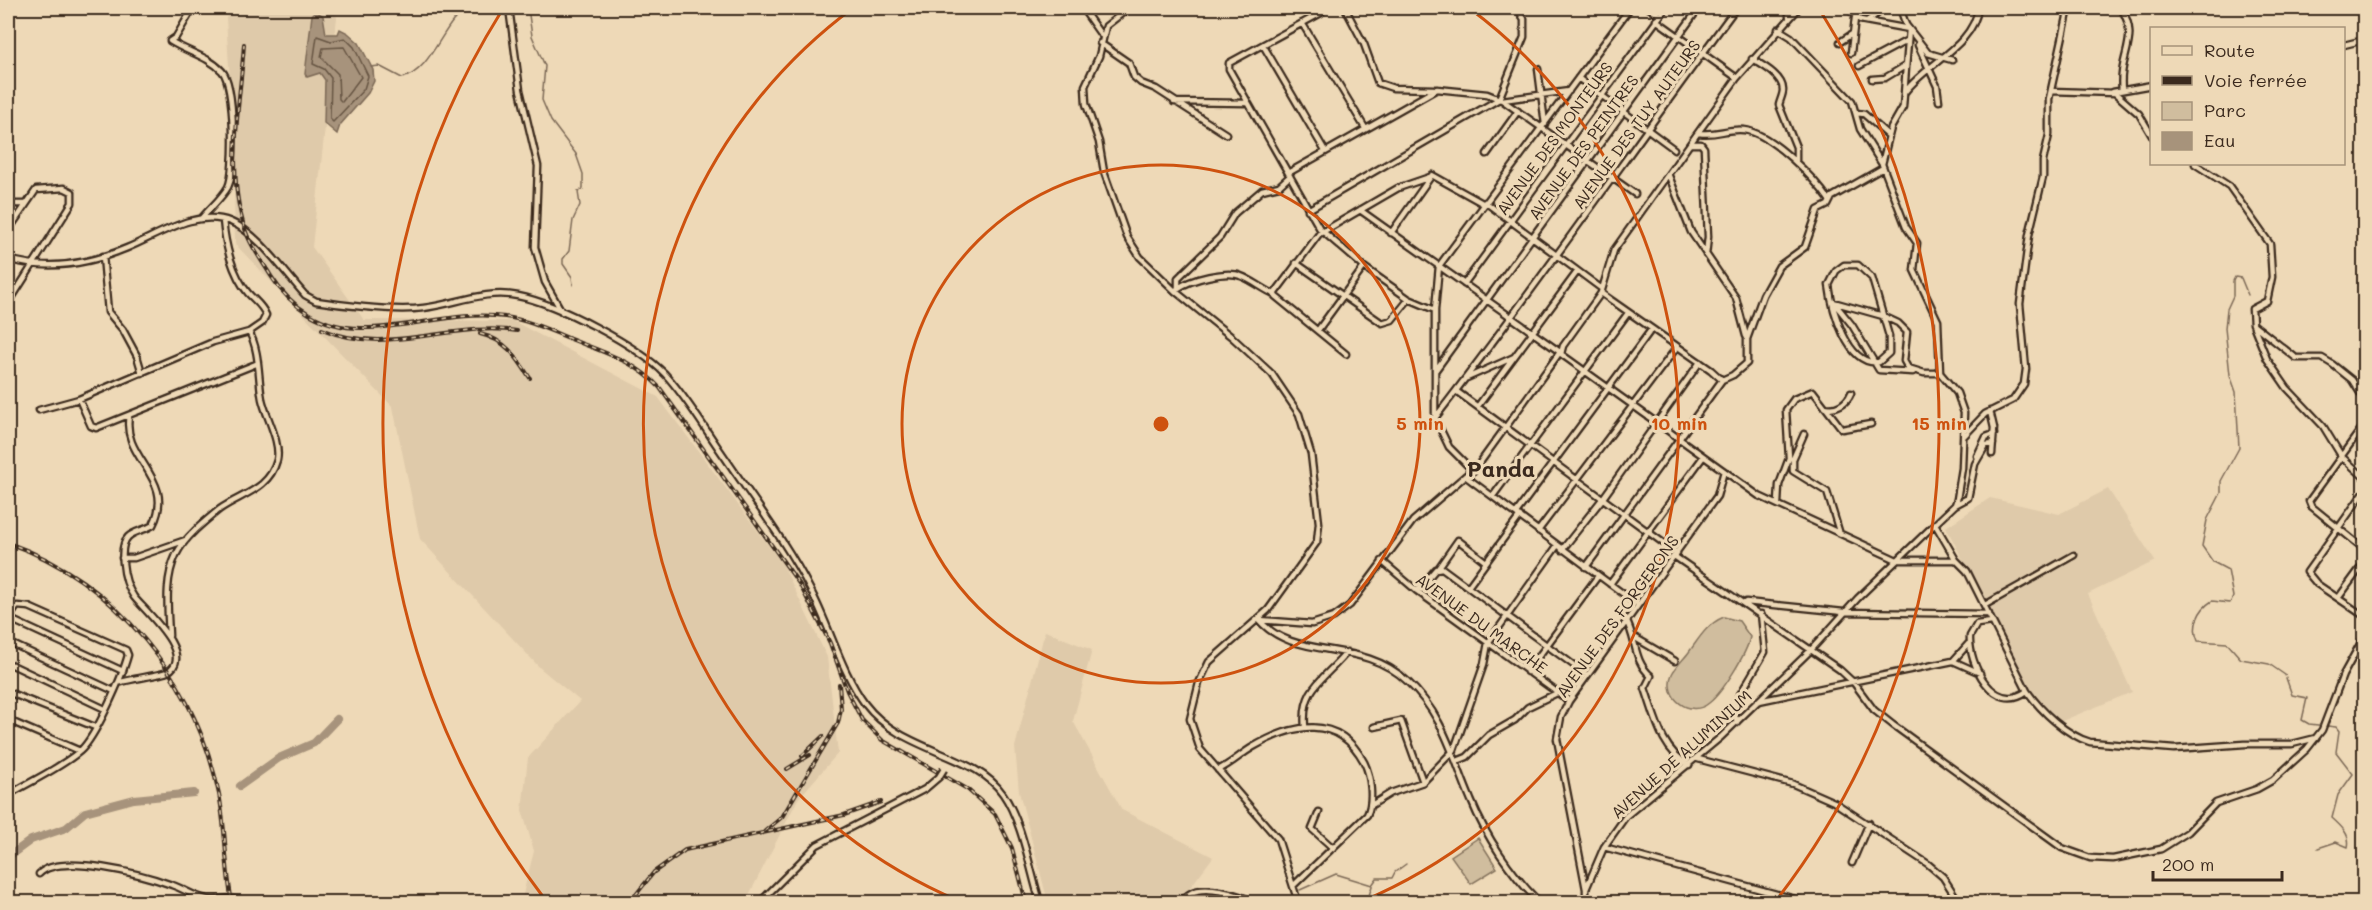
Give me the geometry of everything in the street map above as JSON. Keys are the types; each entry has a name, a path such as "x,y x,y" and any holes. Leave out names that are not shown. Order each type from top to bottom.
{"street":[{"path":"193,8 176,37 170,41 206,58 222,70 227,77 234,111 229,186 201,219"},
{"path":"509,8 520,90 538,166 535,247 545,282 562,312"},
{"path":"1083,8 1101,34"},
{"path":"1129,8 1109,23 1100,43 1099,56 1085,86 1085,94 1108,186 1130,244 1176,290 1263,365 1299,414 1311,454 1319,523 1317,542 1291,581 1259,620 1209,662 1201,677 1192,706 1190,723 1195,739 1218,770 1278,839 1298,903"},
{"path":"1345,8 1364,44 1378,82 1393,88 1474,92 1501,99 1544,126 1587,162 1635,194"},
{"path":"1501,99 1524,37 1524,20 1517,8"},
{"path":"1473,471 1449,447 1435,418 1435,310 1439,266 1630,8"},
{"path":"1649,8 1678,36 1737,78"},
{"name":"AVENUE DES MONTEURS","path":"1464,284 1508,220 1666,8"},
{"name":"AVENUE DES PEINTRES","path":"1435,371 1699,8"},
{"name":"AVENUE DES TUY AUTEURS","path":"1435,418 1736,8"},
{"path":"1790,8 1790,18"},
{"path":"1259,620 1306,625 1334,617 1350,605 1413,521 1473,471 1560,352 1601,291 1614,250 1737,78 1799,8"},
{"path":"1848,8 1855,18 1909,29"},
{"path":"1867,21 1886,8"},
{"path":"1900,8 1909,29 1928,53 1952,60"},
{"path":"1904,94 1927,68 1954,50 1977,17 1978,8"},
{"path":"1964,436 1990,411 2013,400 2022,389 2025,377 2020,308 2029,235 2043,177 2043,160 2049,135 2051,91 2069,8"},
{"path":"2121,8 2131,32 2122,63 2122,90"},
{"path":"1321,13 1229,66 1247,104 1308,210 1324,231 1364,267 1409,299 1435,310"},
{"path":"1851,53 1855,18"},
{"path":"1302,23 1365,128"},
{"path":"1778,29 1791,37 1852,101 1860,129 1882,166 1906,226 1917,243 1914,270 1938,321 1940,373 1955,389 1962,406 1964,436 1960,488 1955,505"},
{"path":"1747,339 1757,309 1773,275 1782,264 1805,248 1817,212 1839,193 1882,166 1889,136 1903,107 1906,41 1909,29"},
{"path":"1840,42 1852,34"},
{"path":"1915,37 1937,86 1939,101"},
{"path":"2345,45 2364,40"},
{"path":"1859,66 1906,41"},
{"path":"1100,43 1129,63 1137,81 1156,89 1226,134"},
{"path":"1263,45 1325,151"},
{"path":"1752,59 1771,71 1782,86 1784,92 1779,105 1796,147 1796,161"},
{"path":"1872,79 1885,78 1905,66"},
{"path":"1538,69 1544,126"},
{"path":"1578,78 1674,149"},
{"path":"2051,91 2091,94 2150,85"},
{"path":"1176,290 1178,278 1221,237 1234,213 1262,190 1279,186 1289,174 1325,151 1437,89"},
{"path":"1308,210 1501,99 1569,91"},
{"path":"2113,92 2139,114 2150,134"},
{"path":"1173,102 1247,104"},
{"path":"1487,154 1518,111"},
{"path":"1857,113 1864,114 1889,136"},
{"path":"1699,133 1714,135 1727,130 1746,130 1767,139 1796,161 1830,201"},
{"path":"1691,144 1701,144 1704,148 1708,237 1706,255"},
{"path":"2197,165 2229,186 2271,247 2272,281 2267,301 2252,309 2253,324 2267,359 2287,388 2323,426 2342,457 2364,477"},
{"path":"1274,294 1313,239 1324,231 1398,188 1438,176 1485,203 1555,254 1628,313 1700,362 1722,380"},
{"path":"1586,567 1722,380 1733,375 1747,363 1747,339 1736,298 1691,232 1669,176"},
{"path":"1391,233 1430,177"},
{"path":"8,231 36,190 64,188 72,192 73,197 8,304"},
{"path":"8,204 25,204"},
{"path":"1360,210 1759,496 1839,531 1897,560 1956,560"},
{"path":"8,259 31,266 75,263 103,256 201,219 223,220 251,234 305,295 316,300 410,309 479,296 519,296 562,312 614,337 664,373 691,409 802,574 865,704 879,720 896,732 983,772 1008,801 1040,903"},
{"path":"39,410 79,399 213,342 249,332 262,323 266,315 262,306 244,286 232,263 223,220"},
{"path":"103,256 108,312 118,323 137,356 142,373"},
{"path":"1296,263 1342,298 1382,323 1392,320 1409,299"},
{"path":"1858,265 1872,278 1883,316 1890,350 1887,357 1876,362 1864,360 1851,351 1833,302 1829,285 1833,275 1840,267 1858,265"},
{"path":"1318,330 1364,267"},
{"path":"1478,406 1577,272"},
{"path":"1176,290 1199,278 1233,274 1245,277 1274,294 1346,354"},
{"path":"1833,302 1849,320 1882,372 1940,373"},
{"path":"1833,302 1883,316 1905,329 1905,364 1917,372"},
{"path":"1493,496 1628,313"},
{"path":"2253,324 2296,358 2322,358 2332,364 2352,380 2364,399"},
{"path":"1468,587 1552,462 1651,330"},
{"path":"169,636 168,588 176,554 186,540 220,509 262,485 277,461 276,446 262,400 255,345 249,332"},
{"path":"1538,531 1677,347"},
{"path":"1464,379 1517,356"},
{"path":"1370,806 1391,794 1424,782 1454,750 1484,664 1488,643 1560,548 1602,498 1700,362"},
{"path":"79,399 93,428 129,416 256,364"},
{"path":"1456,391 1676,554 1811,650 1854,683 1874,710 1893,725 2062,848 2090,858 2113,859 2161,849 2188,832 2216,804 2257,789 2273,780 2316,738 2322,729 2343,675 2364,637"},
{"path":"1778,504 1779,484 1789,458 1788,407 1794,399 1812,391 1844,429 1871,424"},
{"path":"1825,407 1839,406 1848,400 1851,393"},
{"path":"1990,411 1994,422 1992,454"},
{"path":"118,682 168,672 175,664 176,653 169,636 134,596 125,578 122,558 124,542 129,535 153,525 159,514 160,495 129,440 127,429 129,416"},
{"path":"2364,425 2309,501 2364,549"},
{"path":"1804,434 1793,459 1793,471 1827,492 1839,531"},
{"name":"AVENUE DE ALUMINIUM","path":"1586,889 1604,847 1626,816 1697,759 1737,722 1811,650 1844,612 1897,560 1955,505 1969,496 1977,451 1986,436 1994,434"},
{"path":"1977,458 1986,445 1993,444"},
{"path":"1610,584 1703,457"},
{"name":"AVENUE DES FORGERONS","path":"1586,889 1557,739 1561,717 1569,701 1637,604 1717,496 1724,471"},
{"path":"1465,476 1637,604"},
{"path":"2364,492 2309,568 2309,576 2317,584 2364,616"},
{"path":"1935,524 1956,560 1964,567 1985,605 2027,691 2049,715 2090,742 2174,749 2245,744 2292,744 2316,738"},
{"path":"122,558 134,558 186,540"},
{"path":"1417,591 1439,567 1458,540 1486,562"},
{"path":"1985,605 2074,555"},
{"name":"AVENUE DU MARCHE","path":"1382,561 1417,591 1569,701"},
{"path":"2339,597 2364,562"},
{"path":"1439,567 1587,675"},
{"path":"1527,672 1598,576"},
{"path":"1744,602 1844,612 1989,614"},
{"path":"8,795 80,751 114,691 123,672 128,655 126,650 20,605 15,608 8,619 123,672"},
{"path":"1737,722 1733,709 1735,703 1765,652 1761,614"},
{"path":"1259,620 1270,632 1291,642 1347,652 1385,663 1407,680 1436,716 1454,750 1484,828 1539,903"},
{"path":"1626,620 1633,636 1639,664 1651,676 1645,688 1661,736 1674,753 1689,765"},
{"path":"1992,622 1977,624 1972,629 1970,642 1980,673 1990,688 2002,697 2013,699 2027,691"},
{"path":"1633,636 1676,661"},
{"path":"8,642 114,691"},
{"path":"1759,701 1953,661 1970,642"},
{"path":"1305,727 1305,703 1310,690 1347,652"},
{"path":"1953,661 1980,673"},
{"path":"8,663 105,709"},
{"path":"8,692 94,727"},
{"path":"1457,760 1467,757 1489,735 1515,720 1528,707 1557,693"},
{"path":"8,720 80,751"},
{"path":"1374,727 1401,721 1410,739 1424,782"},
{"path":"1218,770 1257,744 1287,731 1305,727 1335,732 1354,747 1366,768 1370,806 1365,819 1294,885"},
{"path":"760,903 817,845 925,789 939,777 951,759"},
{"path":"1697,759 1801,787 1834,802 1869,823 1935,870 1948,884 1959,903"},
{"path":"1319,812 1312,829 1333,848"},
{"path":"1852,863 1869,823"},
{"path":"1604,847 1806,903"},
{"path":"39,874 53,865 82,865 170,884 210,900 229,897 241,903"},
{"path":"1586,889 1586,900 1603,903"},
{"path":"1180,903 1190,893 1201,890 1235,896 1252,903"}],"shaded area":[{"path":"231,8 331,8 337,17 312,247 364,320 513,321 658,397 783,565 827,657 838,753 798,799 748,897 737,902 521,902 534,851 522,810 528,758 580,701 540,668 420,539 393,407 235,244 233,131 226,18"},
{"path":"2108,489 2155,561 2088,594 2132,692 2062,721 2038,705 1946,527 1990,498 2059,514"},
{"path":"1045,631 1092,650 1073,721 1122,810 1213,857 1183,897 1171,902 1048,902 1019,792 1015,747"}],"green space":[{"path":"1724,617 1739,621 1750,637 1748,644 1734,672 1715,698 1702,707 1686,707 1674,698 1670,683 1672,674 1704,632"},
{"path":"1478,838 1497,868 1471,884 1451,856"}],"water":[{"path":"316,11 323,16 326,34 338,34 340,29 348,33 359,43 373,70 374,81 368,93 340,125 337,134 324,123 325,80 320,73 307,77 305,74 312,15"}],"waterway":[{"path":"371,67 379,66 402,78 411,75 425,62 453,21 466,8"},
{"path":"528,8 532,36 545,66 542,100 551,121 576,154 583,174 583,189 578,192 580,205 573,220 569,251 563,259 563,264 572,277 573,285"},
{"path":"2248,295 2241,278 2235,277 2225,328 2230,375 2236,392 2239,448 2221,481 2221,493 2207,520 2202,546 2213,562 2228,570 2233,597 2230,603 2212,601 2207,604 2200,613 2195,630 2198,641 2227,643 2241,659 2269,664 2285,675 2292,695 2307,698 2302,720 2309,724 2336,727 2339,731 2336,752 2353,774 2338,795 2332,818 2347,835 2349,843 2348,847 2336,842 2318,848"},
{"path":"240,786 279,758 314,743 337,719"},
{"path":"8,857 31,840 66,828 85,812 134,799 194,793"},
{"path":"1300,890 1336,874 1372,885 1377,878 1392,878 1395,872 1406,864"},
{"path":"1367,902 1372,886"}],"railway":[{"path":"244,44 235,142 237,191 248,237 271,276 288,298 298,307 321,320 347,327 379,328 469,316 505,317 524,321 612,355 651,379 660,388 800,585 830,643 847,691 862,720 882,740 967,789 995,814 1012,848 1026,902"},
{"path":"322,329 346,337 370,340 468,330 517,331"},
{"path":"480,334 497,340 510,350 530,378"},
{"path":"8,543 47,560 84,582 117,610 146,641 171,675 192,713 208,753 219,794 232,902"},
{"path":"765,831 782,817 838,723 841,709 839,684"},
{"path":"802,756 823,736"},
{"path":"787,769 810,755"},
{"path":"630,902 654,872 685,850 844,815 881,802"}],"district":[{"name":"Panda","path":"1501,468"}]}
